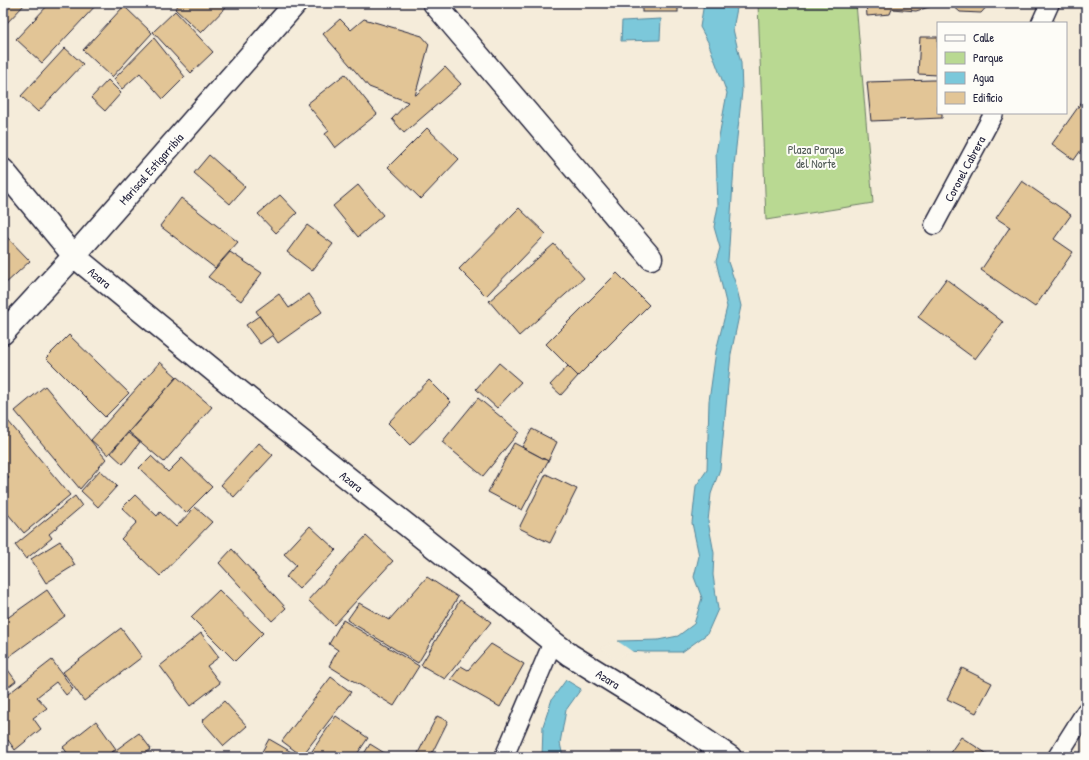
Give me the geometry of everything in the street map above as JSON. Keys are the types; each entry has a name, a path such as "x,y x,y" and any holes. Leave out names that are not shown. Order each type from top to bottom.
{"street":[{"name":"Mariscal Estigarribia","path":"3,333 74,256 296,3"},
{"path":"434,3 651,258"},
{"name":"Azara","path":"3,170 74,256 229,383 561,648 680,723 730,757"}],"lane":[{"path":"1041,22 1050,3"},
{"name":"Coronel Cabrera","path":"934,225 993,114"},
{"path":"504,757 561,648"},
{"path":"1057,757 1086,711"}],"green space":[{"name":"Plaza Parque del Norte","path":"758,3 856,3 873,203 766,220"}],"water":[{"path":"704,3 738,3 733,29 741,63 742,91 734,166 728,262 741,306 731,354 720,469 711,494 708,521 714,553 713,575 718,609 707,634 682,652 627,651 618,641 658,640 678,636 694,624 702,598 694,577 699,556 692,523 696,486 707,470 709,401 716,351 727,307 716,261 720,248 714,227 718,206 716,153 727,93 708,42 700,27"},
{"path":"661,19 660,40 621,41 622,21"},
{"path":"566,680 581,689 566,710 560,743 563,757 542,757 543,726 552,699"}],"pier":[{"path":"616,640 636,654 627,653 615,660 602,648"}],"building":[{"path":"3,3 26,3 3,27"},
{"path":"50,3 98,3 42,63 16,39"},
{"path":"180,3 230,3 201,33 175,9"},
{"path":"642,3 678,3 678,12 642,12"},
{"path":"866,3 990,3 981,13 960,12 952,5 932,6 916,11 892,9 890,14 867,16"},
{"path":"124,6 152,33 112,77 83,50"},
{"path":"175,11 213,52 191,73 153,32"},
{"path":"340,19 351,30 364,19 422,36 429,44 415,96 445,67 461,84 404,133 392,119 408,102 369,87 323,34"},
{"path":"920,37 937,37 937,75 918,74"},
{"path":"154,38 185,77 163,99 140,73 122,89 114,79"},
{"path":"65,48 83,64 38,112 21,96"},
{"path":"345,74 377,114 335,148 325,134 329,131 307,104"},
{"path":"108,80 121,93 105,111 91,98"},
{"path":"937,80 937,114 942,114 942,118 871,121 867,82"},
{"path":"1086,96 1086,143 1074,160 1052,144"},
{"path":"427,128 459,159 421,199 388,167"},
{"path":"209,155 245,187 230,204 194,173"},
{"path":"1022,181 1071,215 1054,239 1073,252 1035,307 981,270 1010,227 996,218"},
{"path":"358,185 383,215 358,237 333,206"},
{"path":"280,195 297,213 276,233 258,214"},
{"path":"181,198 238,242 215,268 160,226"},
{"path":"519,208 546,234 486,296 459,269"},
{"path":"307,225 333,244 312,271 287,252"},
{"path":"3,233 30,261 3,286"},
{"path":"554,244 584,278 519,336 489,301"},
{"path":"230,252 262,273 241,301 208,277"},
{"path":"617,273 649,305 578,376 546,344"},
{"path":"946,279 1003,322 975,359 918,317"},
{"path":"279,294 289,308 309,294 322,312 278,343 256,311"},
{"path":"259,316 273,335 260,344 246,325"},
{"path":"69,335 129,393 105,417 46,358"},
{"path":"160,362 177,377 108,455 91,440"},
{"path":"499,363 521,382 497,408 476,389"},
{"path":"568,366 578,376 561,395 550,385"},
{"path":"177,377 212,407 164,462 129,432"},
{"path":"429,380 451,402 410,445 388,423"},
{"path":"45,386 106,459 80,489 15,411"},
{"path":"478,398 519,432 483,476 442,442"},
{"path":"3,415 70,495 24,533 3,508 3,483 9,478 3,471"},
{"path":"532,429 557,442 548,461 522,447"},
{"path":"128,433 140,442 123,464 111,453"},
{"path":"259,443 273,455 234,497 221,485"},
{"path":"514,443 548,461 522,510 488,492"},
{"path":"151,456 168,472 182,458 212,487 186,513 139,468"},
{"path":"100,470 117,486 98,507 81,491"},
{"path":"546,474 577,489 550,543 519,528"},
{"path":"135,495 157,516 160,512 176,527 195,507 212,522 160,576 121,539 137,522 122,508"},
{"path":"75,496 82,506 49,534 52,538 26,559 15,545"},
{"path":"310,526 336,550 299,589 286,577 296,565 284,554"},
{"path":"366,536 393,561 334,625 308,600"},
{"path":"60,541 75,565 46,583 31,559"},
{"path":"232,549 286,608 272,621 219,563"},
{"path":"427,577 458,597 418,663 347,620 359,603 389,620"},
{"path":"47,590 65,616 3,661 3,621"},
{"path":"219,590 263,633 235,661 191,617"},
{"path":"460,600 491,622 445,679 421,665"},
{"path":"343,620 419,666 394,706 329,666 338,650 329,644"},
{"path":"121,628 142,657 84,701 63,672"},
{"path":"201,633 219,657 207,666 220,683 190,706 160,666"},
{"path":"491,644 524,664 500,707 451,679 461,666 468,670"},
{"path":"52,660 73,689 66,695 56,682 37,697 47,708 33,718 41,729 15,750 8,740 3,744 3,698"},
{"path":"3,663 16,681 3,691"},
{"path":"962,668 992,683 976,713 947,699"},
{"path":"331,677 351,692 302,756 282,741"},
{"path":"224,701 247,726 224,746 202,721"},
{"path":"336,716 368,738 355,757 308,757"},
{"path":"437,716 448,721 430,757 416,757"},
{"path":"96,721 116,749 105,757 70,757 63,747"},
{"path":"139,733 151,749 141,757 110,757 109,755"},
{"path":"961,737 992,757 947,757"},
{"path":"269,739 300,757 259,757"},
{"path":"370,744 391,757 362,757"},
{"path":"63,753 67,757 58,757"}]}
